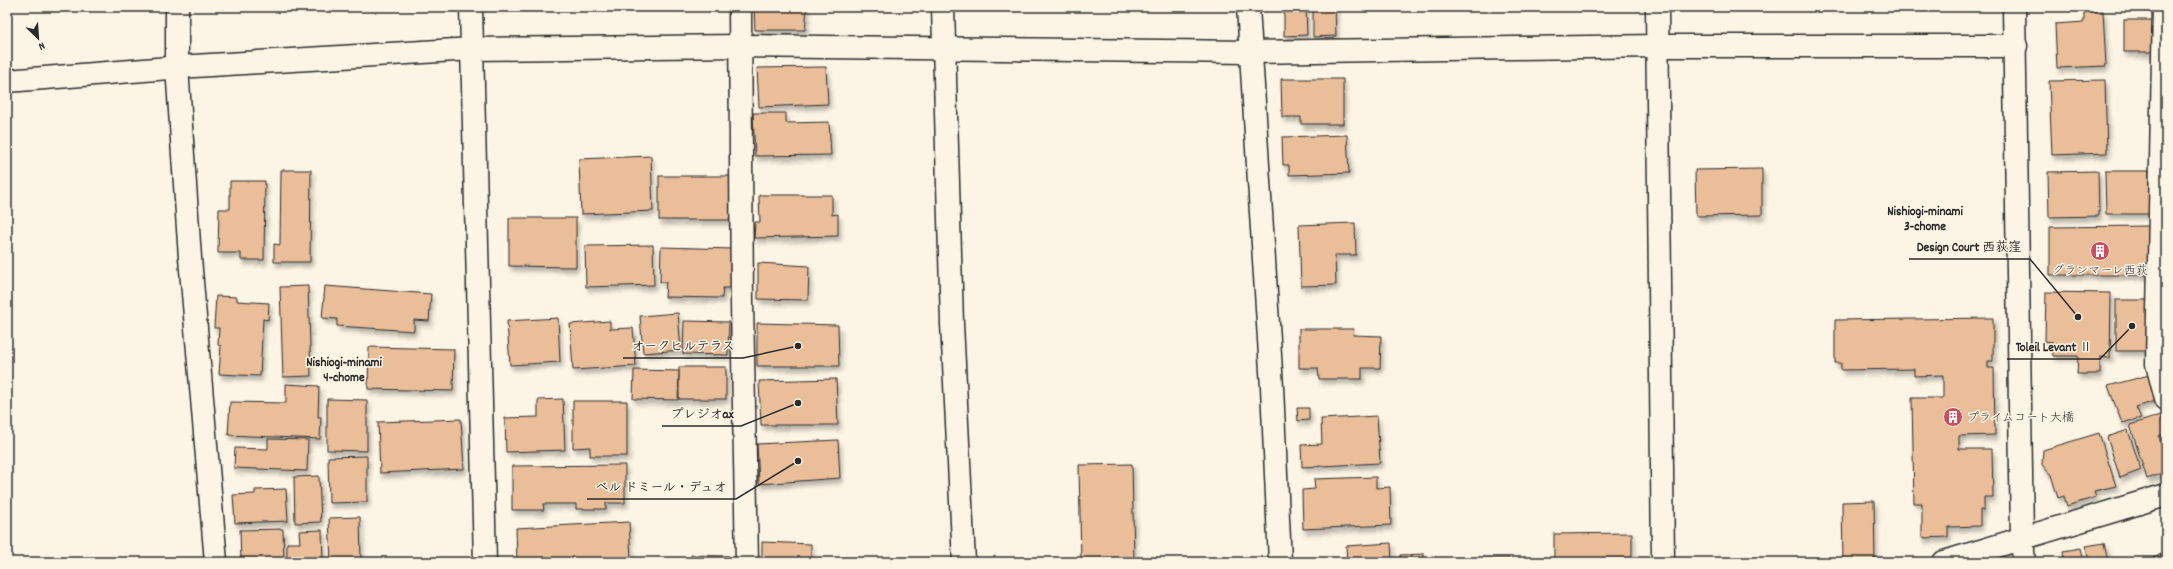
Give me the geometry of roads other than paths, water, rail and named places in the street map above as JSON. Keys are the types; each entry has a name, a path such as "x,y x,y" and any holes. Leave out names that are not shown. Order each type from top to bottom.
{"street":[{"path":"177,7 177,67 190,258 216,562"},
{"path":"471,7 485,562"},
{"path":"740,7 742,304 747,562"},
{"path":"943,7 952,324 964,562"},
{"path":"1248,7 1272,387 1280,562"},
{"path":"1657,7 1663,562"},
{"path":"2014,7 2016,46 2022,539 2024,562"},
{"path":"2164,7 2157,364 2166,399"},
{"path":"7,81 177,67 472,49 741,46 1250,52 1658,46 2016,46"},
{"path":"1944,562 2166,494"}],"place":[{"name":"グランマーレ西荻","path":"2100,251"},
{"name":"Design Court 西荻窪","path":"2078,317"},
{"name":"Toleil Levant Ⅱ","path":"2132,326"},
{"name":"オークヒルテラス","path":"798,346"},
{"name":"プレジオax","path":"798,403"},
{"name":"プライムコート大橋","path":"1953,417"},
{"name":"ベル ドミール・デュオ","path":"798,461"}],"district":[{"name":"Nishiogi-minami 3-chome","path":"1925,218"},
{"name":"Nishiogi-minami 4-chome","path":"344,368"}]}
